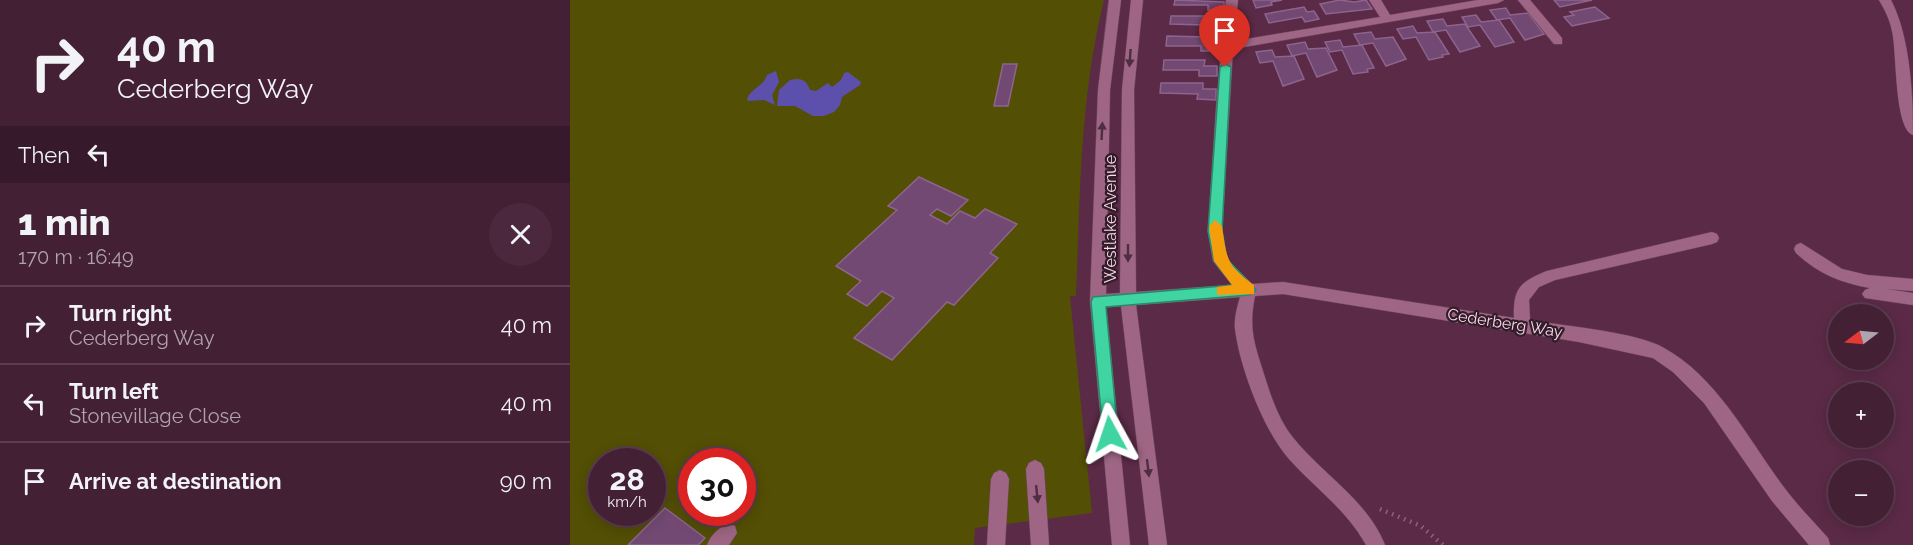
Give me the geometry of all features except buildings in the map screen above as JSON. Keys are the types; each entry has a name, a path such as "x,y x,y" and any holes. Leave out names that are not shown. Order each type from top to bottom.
{"street":[{"name":"Westlake Avenue","path":"1115,0 1104,90 1098,302 1120,545"},
{"name":"Westlake Avenue","path":"1137,0 1128,90 1128,299 1158,545"},
{"path":"1232,0 1220,136 1219,193 1215,231 1220,261 1234,278 1249,290 1243,317 1243,329 1274,423 1284,440 1334,490 1369,530 1376,545"},
{"path":"1375,0 1388,20"},
{"path":"1227,46 1498,0"},
{"path":"1524,0 1558,41"},
{"path":"1885,0 1896,15 1903,31 1904,90 1913,130"},
{"path":"1522,326 1521,298 1534,283 1552,275 1712,238"},
{"path":"1801,249 1813,263 1834,274 1913,285"},
{"name":"Cederberg Way","path":"1098,302 1283,288 1634,345 1670,359 1710,398 1778,495 1821,545"},
{"path":"1870,294 1913,299"},
{"path":"1035,469 1040,545"},
{"path":"996,545 1000,479"}],"path":[{"path":"1378,508 1421,526 1443,545"}],"shaded area":[{"path":"570,0 1104,0 1090,73 1082,147 1076,296 1070,296 1092,513 975,528 974,545 570,545"},
{"path":"776,71 779,82 772,95 775,105 764,100 748,101 751,92 763,82 767,75"},
{"path":"848,72 861,82 860,85 842,97 840,105 834,112 824,116 813,116 795,106 777,106 779,90 790,80 803,80 810,90 816,91 828,83 832,87 841,80 844,73"}],"slow traffic":[{"path":"1215,226 1220,261 1234,278 1249,290 1222,291"}],"route":[{"path":"1110,434 1098,302 1249,290 1234,278 1220,261 1215,231 1225,67"}]}
